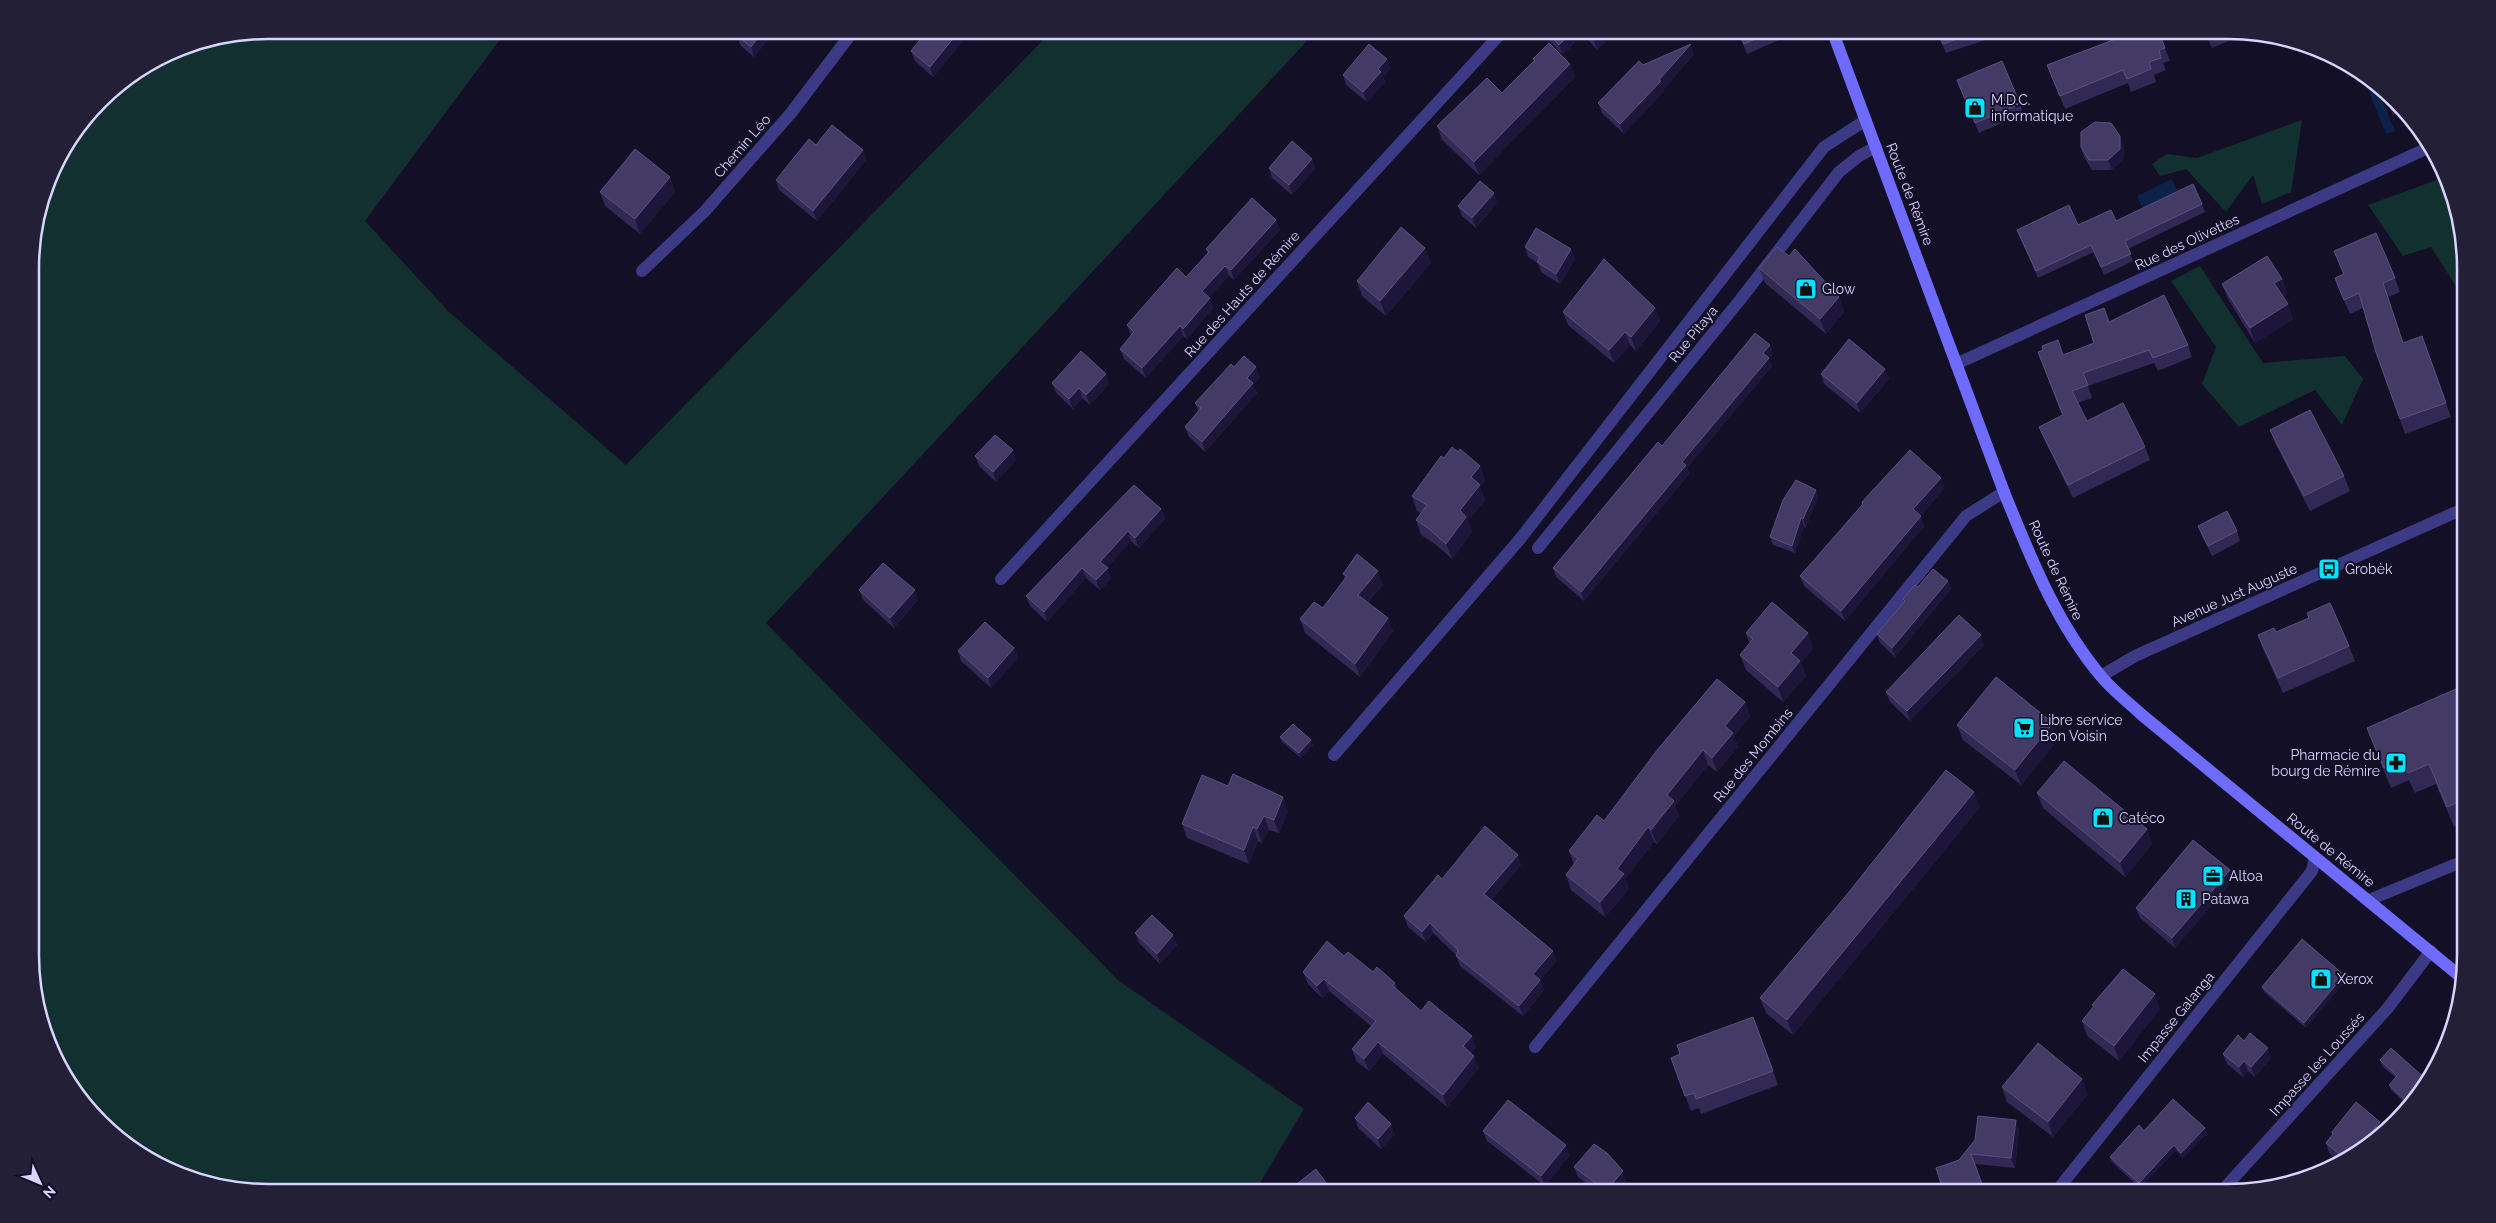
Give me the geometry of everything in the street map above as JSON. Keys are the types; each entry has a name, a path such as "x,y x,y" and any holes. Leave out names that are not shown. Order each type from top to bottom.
{"main road":[{"name":"Route de Rémire","path":"1835,39 2004,492 2035,568 2063,622 2101,676 2142,715 2457,973"}],"street":[{"name":"Chemin Léo","path":"642,271 711,204 790,113 847,39"},
{"name":"Rue des Hauts de Rémire","path":"1001,579 1496,39"},
{"path":"1334,755 1520,539 1824,147 1866,120"},
{"name":"Rue Pitaya","path":"1538,548 1740,300 1839,172 1859,156 1876,147"},
{"name":"Rue des Olivettes","path":"1956,364 2425,150"},
{"name":"Rue des Mombins","path":"1535,1047 1966,516 2004,492"},
{"name":"Avenue Just Auguste","path":"2101,676 2135,656 2457,512"},
{"name":"Impasse Galanga","path":"2061,1184 2312,871 2315,857"},
{"path":"2369,900 2457,864"},
{"name":"Impasse les Loussés","path":"2227,1184 2387,1009 2431,951"}],"green space":[{"path":"253,39 500,39 365,221 449,312 626,465 1044,39 1304,39 1307,41 766,623 1119,981 1304,1109 1259,1184 253,1184 223,1180 180,1167 153,1154 128,1137 86,1095 69,1070 51,1029 43,1000 39,970 39,253 43,223 56,180 69,153 86,128 128,86 153,69 180,56 223,43"},
{"path":"2302,120 2291,192 2262,204 2253,175 2226,212 2186,169 2160,176 2152,164 2167,154 2197,158"},
{"path":"2439,179 2453,223 2457,253 2457,288 2431,247 2403,256 2368,205"},
{"path":"2200,266 2263,363 2345,356 2363,379 2342,425 2315,390 2239,427 2202,384 2216,347 2171,281"}],"water":[{"path":"2373,90 2381,98 2395,131 2386,134 2369,92"},
{"path":"2172,179 2178,192 2143,209 2137,196"}],"building":[{"path":"741,39 757,39 751,47"},
{"path":"921,39 953,39 930,67 911,51"},
{"path":"1553,39 1565,39 1559,45"},
{"path":"1742,39 1755,39 1744,44"},
{"path":"1940,39 1957,39 1943,44"},
{"path":"2116,39 2162,39 2165,48 2159,50 2161,58 2149,62 2151,69 2127,79 2123,70 2060,96 2047,65"},
{"path":"1549,43 1570,64 1474,162 1437,126 1487,78 1502,93"},
{"path":"1369,44 1387,59 1378,69 1381,72 1363,92 1343,75"},
{"path":"1691,44 1659,80 1661,81 1620,124 1598,103 1639,61 1643,65"},
{"path":"2002,61 2020,104 1975,123 1957,80"},
{"path":"2095,122 2111,123 2120,136 2120,149 2108,160 2089,160 2081,147 2081,132"},
{"path":"832,125 863,150 813,211 776,180 809,139 816,145"},
{"path":"1292,141 1312,159 1289,185 1269,168"},
{"path":"635,149 670,177 635,219 600,192"},
{"path":"1480,181 1494,193 1472,218 1458,206"},
{"path":"2193,184 2202,204 2125,241 2131,254 2101,267 2091,245 2036,271 2017,230 2069,205 2078,225 2111,210 2116,221"},
{"path":"1252,198 1276,220 1231,270 1225,266 1202,291 1210,298 1183,329 1180,326 1142,368 1120,349 1134,332 1127,325 1177,268 1186,277 1209,252 1206,249"},
{"path":"1401,227 1425,248 1380,301 1357,281"},
{"path":"1536,228 1571,249 1556,274 1537,262 1540,257 1525,247"},
{"path":"2376,233 2395,278 2383,283 2403,343 2422,336 2446,403 2400,419 2376,352 2359,293 2344,300 2335,278 2344,274 2334,251"},
{"path":"1777,247 1789,256 1795,249 1839,297 1820,319 1759,268"},
{"path":"2267,256 2282,279 2274,283 2288,304 2250,328 2222,284"},
{"path":"1604,259 1655,308 1631,337 1625,332 1609,350 1563,312"},
{"path":"2164,295 2188,345 2153,358 2149,350 2083,373 2088,385 2072,391 2087,421 2123,403 2145,447 2068,485 2039,427 2063,415 2038,352 2043,350 2042,346 2058,340 2063,355 2094,343 2085,315 2104,308 2109,322"},
{"path":"1755,333 1770,345 1763,353 1769,358 1682,462 1686,465 1581,592 1553,568 1658,442 1662,446"},
{"path":"1849,339 1885,369 1857,403 1821,374"},
{"path":"1081,351 1106,374 1086,395 1079,388 1069,399 1052,383"},
{"path":"1244,356 1256,367 1247,378 1253,383 1202,442 1185,427 1201,408 1195,403 1231,364 1234,367"},
{"path":"2310,410 2344,476 2304,496 2270,430"},
{"path":"995,435 1013,450 993,472 975,456"},
{"path":"1452,447 1458,452 1460,449 1480,466 1471,477 1480,485 1460,510 1466,517 1446,544 1416,520 1427,505 1412,496 1441,456 1444,458"},
{"path":"1910,450 1941,478 1913,509 1921,516 1841,611 1800,576 1863,504 1862,502"},
{"path":"1796,480 1816,490 1803,519 1801,518 1792,546 1770,537 1783,500"},
{"path":"1134,485 1161,509 1135,538 1128,531 1100,562 1108,568 1096,580 1082,568 1044,612 1026,596"},
{"path":"2227,511 2237,531 2208,546 2198,526"},
{"path":"1357,554 1378,571 1358,595 1388,618 1355,664 1300,619 1314,602 1323,608 1347,576 1343,574"},
{"path":"883,563 915,590 890,618 859,590"},
{"path":"1933,569 1948,581 1892,648 1877,634 1905,601 1903,599 1915,585 1918,587"},
{"path":"1772,602 1808,633 1791,653 1800,661 1778,687 1740,655 1753,639 1746,633"},
{"path":"2330,603 2349,646 2278,678 2258,635 2274,628 2276,632 2309,618 2307,613"},
{"path":"1959,615 1981,635 1907,711 1886,692"},
{"path":"985,622 1014,648 988,678 958,651"},
{"path":"1996,677 2053,723 2015,770 1957,725"},
{"path":"1717,679 1745,702 1725,726 1733,733 1712,758 1703,750 1667,795 1674,801 1651,830 1648,827 1617,869 1624,874 1600,902 1566,875 1578,859 1569,851 1597,815 1604,821 1658,749"},
{"path":"2456,689 2457,803 2447,807 2429,764 2408,773 2402,760 2384,768 2367,728"},
{"path":"1293,724 1311,740 1299,753 1280,737"},
{"path":"2064,761 2147,829 2120,862 2037,793"},
{"path":"1946,770 1974,792 1787,1020 1760,998 1845,897"},
{"path":"1233,774 1283,797 1274,820 1264,816 1257,829 1253,827 1244,850 1182,824 1202,775 1228,786"},
{"path":"1485,826 1518,855 1484,894 1553,951 1533,974 1540,980 1519,1006 1456,956 1458,950 1430,923 1422,932 1404,916 1438,875 1442,879"},
{"name":"Patawa","path":"2193,840 2230,870 2172,938 2136,908"},
{"path":"1152,915 1173,935 1157,954 1135,933"},
{"path":"2302,939 2344,975 2304,1023 2262,987"},
{"path":"1327,941 1344,956 1348,952 1373,972 1377,967 1395,983 1392,985 1421,1011 1429,1001 1472,1036 1463,1046 1474,1056 1443,1095 1378,1042 1364,1059 1352,1049 1376,1021 1324,979 1317,986 1303,972"},
{"path":"2123,969 2155,994 2114,1046 2082,1021 2094,1006 2092,1005"},
{"path":"1753,1017 1773,1071 1696,1099 1694,1093 1685,1096 1671,1058 1680,1054 1677,1045"},
{"path":"2250,1033 2268,1048 2251,1067 2244,1061 2239,1067 2223,1054 2238,1035 2244,1041"},
{"path":"2038,1043 2082,1079 2048,1122 2002,1087"},
{"path":"2391,1048 2423,1076 2405,1100 2389,1085 2397,1076 2380,1060"},
{"path":"2173,1099 2205,1128 2181,1153 2174,1145 2139,1183 2110,1157 2139,1125 2144,1131"},
{"path":"1508,1100 1566,1145 1541,1176 1483,1131"},
{"path":"1368,1102 1391,1124 1378,1139 1355,1118"},
{"path":"2356,1102 2380,1122 2368,1137 2340,1155 2326,1143 2333,1134 2332,1132"},
{"path":"1978,1116 2016,1120 2011,1158 1971,1154 1982,1184 1941,1184 1936,1168 1959,1160 1975,1140"},
{"path":"1594,1144 1607,1153 1623,1171 1612,1184 1597,1184 1574,1167"},
{"path":"1316,1169 1326,1183 1325,1184 1297,1184"}],"place":[{"name":"M.D.C. informatique","path":"1975,108"},
{"name":"Glow","path":"1806,289"},
{"name":"Grobèk","path":"2329,569"},
{"name":"Libre service Bon Voisin","path":"2024,728"},
{"name":"Pharmacie du bourg de Rémire","path":"2396,763"},
{"name":"Catéco","path":"2103,818"},
{"name":"Altoa","path":"2213,876"},
{"name":"Patawa","path":"2186,899"},
{"name":"Xerox","path":"2321,979"}]}
